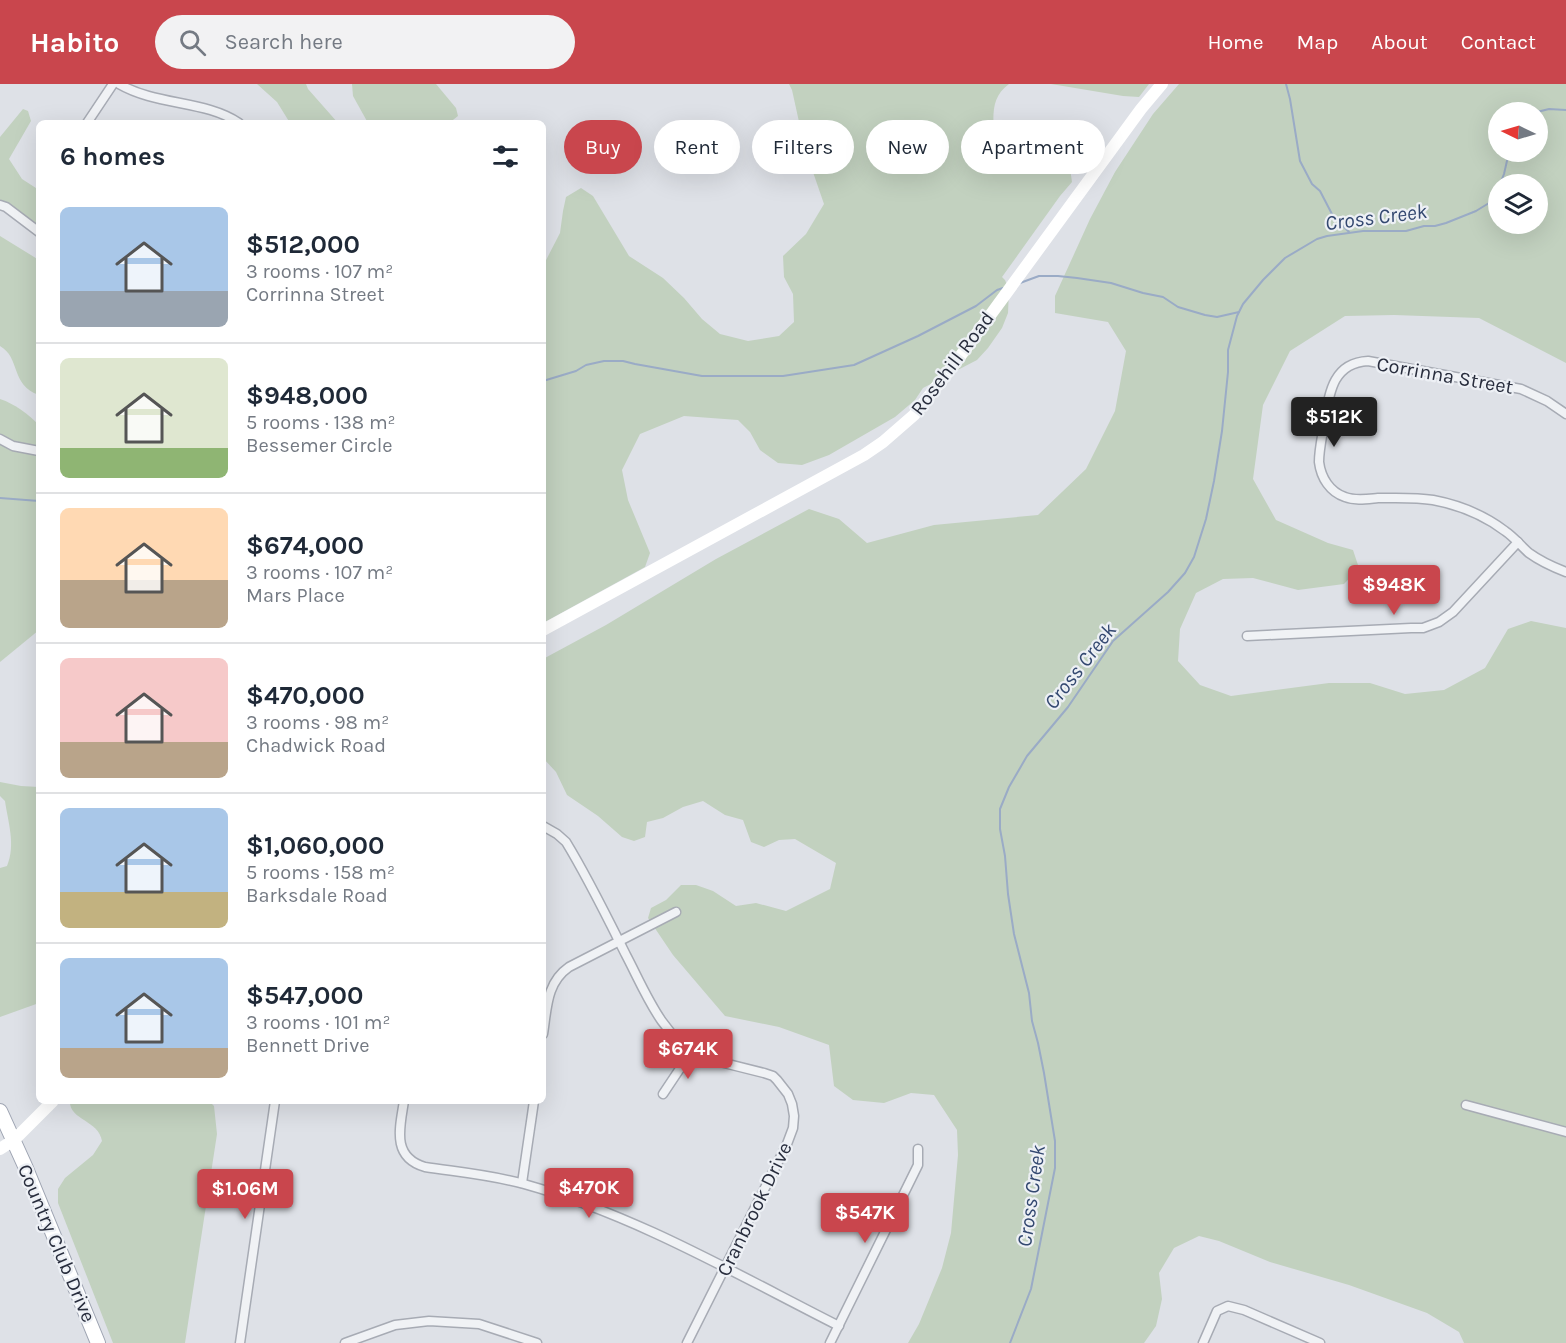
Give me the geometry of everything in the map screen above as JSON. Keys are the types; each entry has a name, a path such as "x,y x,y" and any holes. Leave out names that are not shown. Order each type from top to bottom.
{"main road":[{"name":"Rosehill Road","path":"546,628 864,455 901,427 926,401 956,362 1020,272 1162,84"},
{"path":"0,1149 14,1140 50,1104"},
{"name":"Country Club Drive","path":"0,1111 98,1343"}],"street":[{"path":"89,120 113,84"},
{"path":"119,84 142,95 216,112 233,120"},
{"path":"0,206 6,207 36,230"},
{"name":"Corrinna Street","path":"1566,414 1547,400 1521,389 1362,361 1347,368 1332,386 1319,462 1324,479 1340,495 1351,499 1414,498 1466,509 1491,521 1538,559 1566,572"},
{"path":"0,440 13,446 36,450"},
{"path":"1247,636 1429,626 1454,612 1518,542"},
{"name":"Cranbrook Drive","path":"546,828 566,842 658,1016 672,1035 690,1052 711,1061 773,1076 788,1094 792,1104 793,1128 787,1144 687,1343"},
{"path":"546,1014 549,995 556,979 569,968 676,912"},
{"path":"663,1094 690,1052"},
{"path":"240,1343 275,1104"},
{"path":"404,1104 399,1139 406,1155 414,1163 425,1167 522,1183 631,1221 839,1326"},
{"path":"522,1183 534,1104"},
{"path":"1466,1105 1566,1132"},
{"path":"830,1343 918,1165 918,1149"},
{"path":"1203,1343 1217,1311 1228,1306 1244,1310 1320,1343"},
{"path":"345,1343 395,1325 429,1321 479,1324 537,1343"}],"green space":[{"path":"257,84 306,84 335,120 288,120 277,102"},
{"path":"352,84 436,84 456,108 458,116 453,120 366,120 353,96"},
{"path":"789,84 1009,84 996,101 994,120 961,120 961,174 1071,174 1072,182 1002,277 1009,290 1008,313 1002,328 988,348 977,360 923,388 915,400 895,417 829,455 802,465 778,463 760,450 750,432 738,420 684,416 640,434 622,470 628,500 650,553 645,567 546,621 546,260 560,233 566,197 581,188 593,196 629,256 663,278 702,319 720,334 748,341 779,336 794,322 793,294 784,277 783,256 806,234 824,204 814,174 854,174 854,120 799,120"},
{"path":"1051,84 1149,84 1139,97"},
{"path":"1179,84 1566,84 1566,363 1479,318 1345,316 1290,351 1263,405 1253,479 1276,520 1328,543 1353,550 1359,568 1344,584 1298,590 1253,578 1223,579 1196,593 1180,629 1178,661 1200,685 1231,696 1329,683 1370,683 1405,694 1444,690 1485,668 1508,629 1531,621 1566,628 1566,1343 1464,1343 1459,1332 1427,1313 1349,1285 1270,1262 1219,1241 1199,1236 1174,1248 1159,1273 1162,1299 1156,1326 1144,1343 908,1343 919,1324 942,1268 951,1233 958,1155 957,1130 934,1095 911,1093 884,1103 853,1100 834,1086 829,1045 779,1027 725,1016 673,955 648,918 651,908 666,900 681,885 696,885 713,891 736,906 756,903 786,911 830,889 836,863 795,839 779,840 764,847 751,842 743,820 725,815 703,801 683,807 663,818 647,822 645,837 634,841 622,837 598,816 567,795 556,772 546,761 546,657 606,625 716,559 809,509 839,519 867,543 934,525 1038,515 1086,469 1115,411 1126,351 1108,322 1055,313 1055,296 1090,219 1115,172 1153,114"},
{"path":"23,109 28,111 31,121 9,159 22,179 36,188 36,226 7,203 0,201 0,137"},
{"path":"0,236 36,258 36,394 24,385 11,357 0,346"},
{"path":"0,399 21,410 36,422 36,632 0,662"},
{"path":"0,782 36,787 36,1004 0,1017 0,868 7,866 11,842 5,801 0,796"},
{"path":"70,1104 212,1104 214,1106 217,1134 185,1343 113,1343 58,1203 58,1189 65,1178 93,1155 102,1141 96,1129"}],"waterway":[{"path":"1286,84 1300,161 1333,216 1349,232"},
{"name":"Cross Creek","path":"1548,109 1566,110"},
{"name":"Cross Creek","path":"1504,174 1507,162"},
{"name":"Cross Creek","path":"1010,1343 1031,1289 1055,1168 1055,1141 1044,1073 1032,1021 1029,993 1014,934 1008,894 1000,829 1000,809 1009,787 1027,756 1068,707 1113,641 1168,592 1185,573 1194,557 1206,519 1214,481 1222,431 1228,350 1237,316 1243,304 1285,258 1317,239 1363,231 1406,231 1424,226 1435,226 1476,211 1488,204"},
{"path":"1020,283 1039,276 1077,278 1111,283 1163,297 1178,307 1205,315 1217,317 1239,312"},
{"path":"546,380 576,371 586,365 604,361 623,361 702,376 783,376 854,365 918,336 976,306 1003,288"},
{"path":"0,498 36,501"}]}
